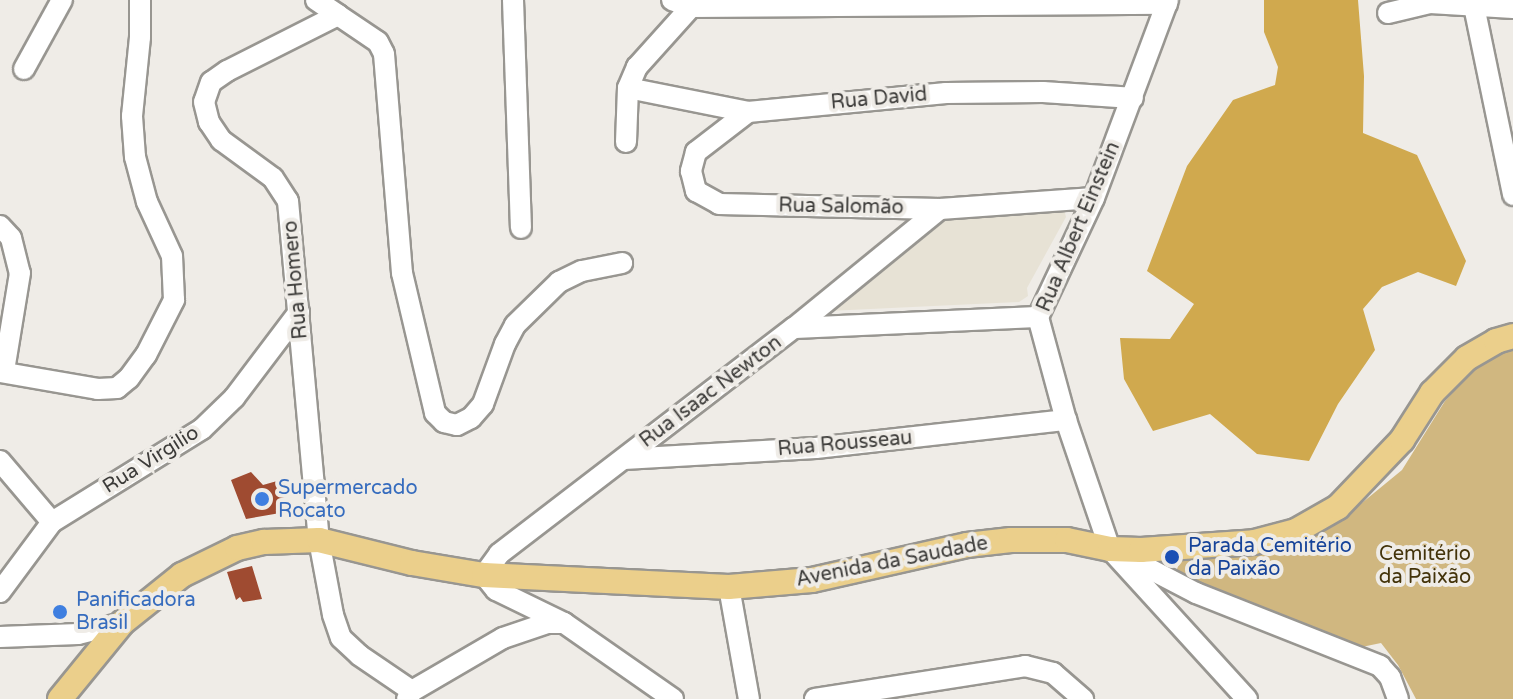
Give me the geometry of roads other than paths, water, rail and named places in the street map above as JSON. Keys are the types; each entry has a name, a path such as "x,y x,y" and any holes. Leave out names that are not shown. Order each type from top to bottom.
{"main road":[{"name":"Avenida da Saudade","path":"60,699 122,623 182,575 237,548 264,542 319,540 412,563 484,575 729,587 812,580 967,545 1011,540 1067,540 1110,549 1205,547 1254,542 1296,531 1338,507 1402,440 1432,393 1467,358 1496,341 1513,336"}],"street":[{"path":"24,69 62,0"},
{"path":"0,226 11,238 20,273 2,371 98,389 117,388 129,378 146,355 174,300 172,256 147,202 135,157 132,116 140,37 140,0"},
{"path":"316,0 378,42 384,54 402,273 435,413 444,422 457,425 471,418 483,404 515,325 559,282 582,271 622,263"},
{"path":"626,142 628,88 637,67 682,4 1167,2"},
{"name":"Rua Albert Einstein","path":"1110,549 1066,420 1038,317 1094,198 1167,2"},
{"path":"1388,13 1430,2 1513,8"},
{"path":"1474,6 1513,195"},
{"path":"512,9 521,228"},
{"name":"Rua Homero","path":"338,15 227,71 211,82 204,102 209,122 221,140 273,178 288,201 319,540 333,615 341,638 410,695"},
{"name":"Rua David","path":"628,88 748,112 946,93 1043,92 1133,98"},
{"name":"Rua Salomão","path":"748,112 696,152 691,171 696,191 719,204 940,209 1094,198"},
{"name":"Rua Isaac Newton","path":"484,575 499,554 794,328 940,209"},
{"name":"Rua Virgilio","path":"52,522 202,429 234,398 299,312"},
{"path":"794,328 1038,317"},
{"name":"Rua Rousseau","path":"624,459 816,448 1066,420"},
{"path":"0,461 52,522 0,592"},
{"path":"1110,549 1247,699"},
{"path":"1110,549 1196,593 1380,666 1390,677 1398,699"},
{"path":"484,575 496,590 564,623 673,699"},
{"path":"729,587 749,699"},
{"path":"0,637 78,634 122,623"},
{"path":"410,695 503,638 547,623 564,623"},
{"path":"78,634 80,673"},
{"path":"815,699 1025,666 1053,673 1083,699"}],"place":[{"name":"Supermercado Rocato","path":"262,499"},
{"name":"Parada Cemitério da Paixão","path":"1172,557"},
{"name":"Panificadora Brasil","path":"60,612"}],"park label":[{"name":"Cemitério da Paixão","path":"1425,566"}]}
